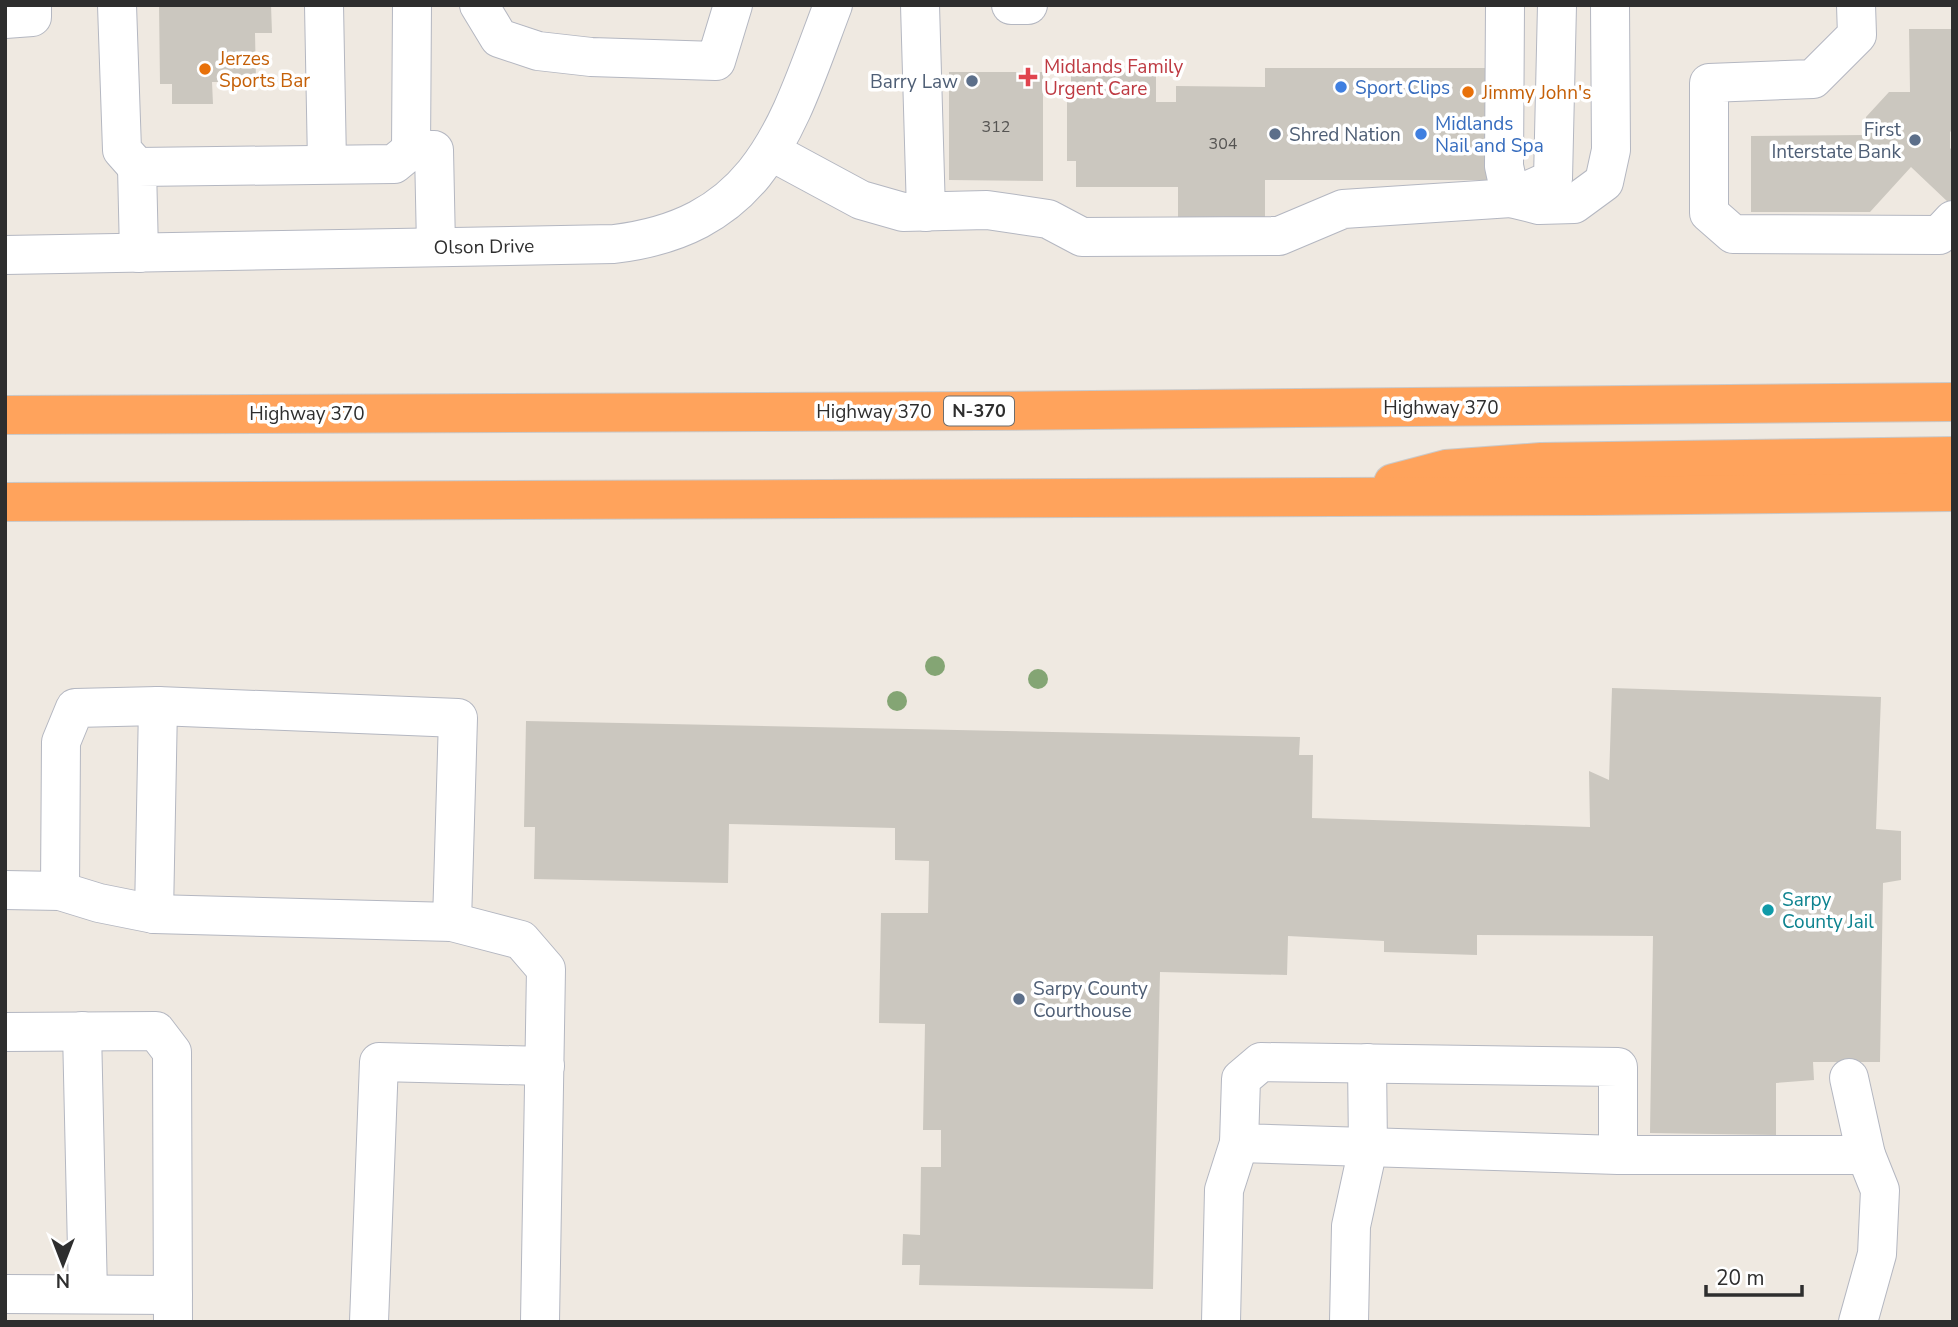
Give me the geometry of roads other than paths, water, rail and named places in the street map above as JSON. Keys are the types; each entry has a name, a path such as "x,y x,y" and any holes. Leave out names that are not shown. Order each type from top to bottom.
{"highway":[{"name":"Highway 370","path":"5,415 1953,402"},
{"path":"1337,497 1446,469 1541,462 1953,456"},
{"path":"5,502 1953,492"}],"street":[{"path":"5,19 32,18 32,5"},
{"path":"117,5 122,150 137,167 139,253"},
{"path":"324,5 327,163"},
{"path":"411,150 412,5"},
{"path":"479,5 499,38 538,51 591,57 716,61 733,5"},
{"name":"Olson Drive","path":"5,255 614,244 645,240 692,222 746,185 772,152 791,116 833,5"},
{"path":"920,5 926,212"},
{"path":"1011,5 1028,5"},
{"path":"1505,5 1504,166 1511,198"},
{"path":"1511,198 1553,179 1557,5"},
{"path":"772,152 862,200 903,212 987,211 1048,219 1082,237 1279,236 1343,209 1511,198 1539,205 1574,204 1604,183 1611,150 1610,5"},
{"path":"1856,5 1857,35 1812,79 1709,83 1709,213 1733,234 1939,235 1953,220"},
{"path":"137,167 394,164 411,150 434,150 436,246"},
{"path":"154,914 158,705"},
{"path":"61,891 61,742 75,708 158,705 457,718 452,922"},
{"path":"5,890 61,891 99,903 154,914 452,922 521,940 546,969 540,1322"},
{"path":"82,1031 88,1294"},
{"path":"5,1032 156,1031 172,1052 173,1309 88,1294 5,1294"},
{"path":"369,1322 379,1062 545,1066"},
{"path":"1221,1322 1224,1190 1239,1143 1241,1079 1261,1062 1618,1067 1618,1155"},
{"path":"1349,1322 1351,1226 1368,1148 1367,1063"},
{"path":"1849,1078 1866,1155 1880,1190 1877,1254 1858,1322"},
{"path":"1239,1143 1618,1155 1866,1155"}],"place":[{"name":"Jerzes Sports Bar","path":"205,69"},
{"name":"Midlands Family Urgent Care","path":"1028,77"},
{"name":"Barry Law","path":"972,81"},
{"name":"Sport Clips","path":"1341,87"},
{"name":"Jimmy John's","path":"1468,92"},
{"name":"Shred Nation","path":"1275,134"},
{"name":"Midlands Nail and Spa","path":"1421,134"},
{"name":"First Interstate Bank","path":"1915,140"},
{"name":"Sarpy County Jail","path":"1768,910"},
{"name":"Sarpy County Courthouse","path":"1019,999"}]}
